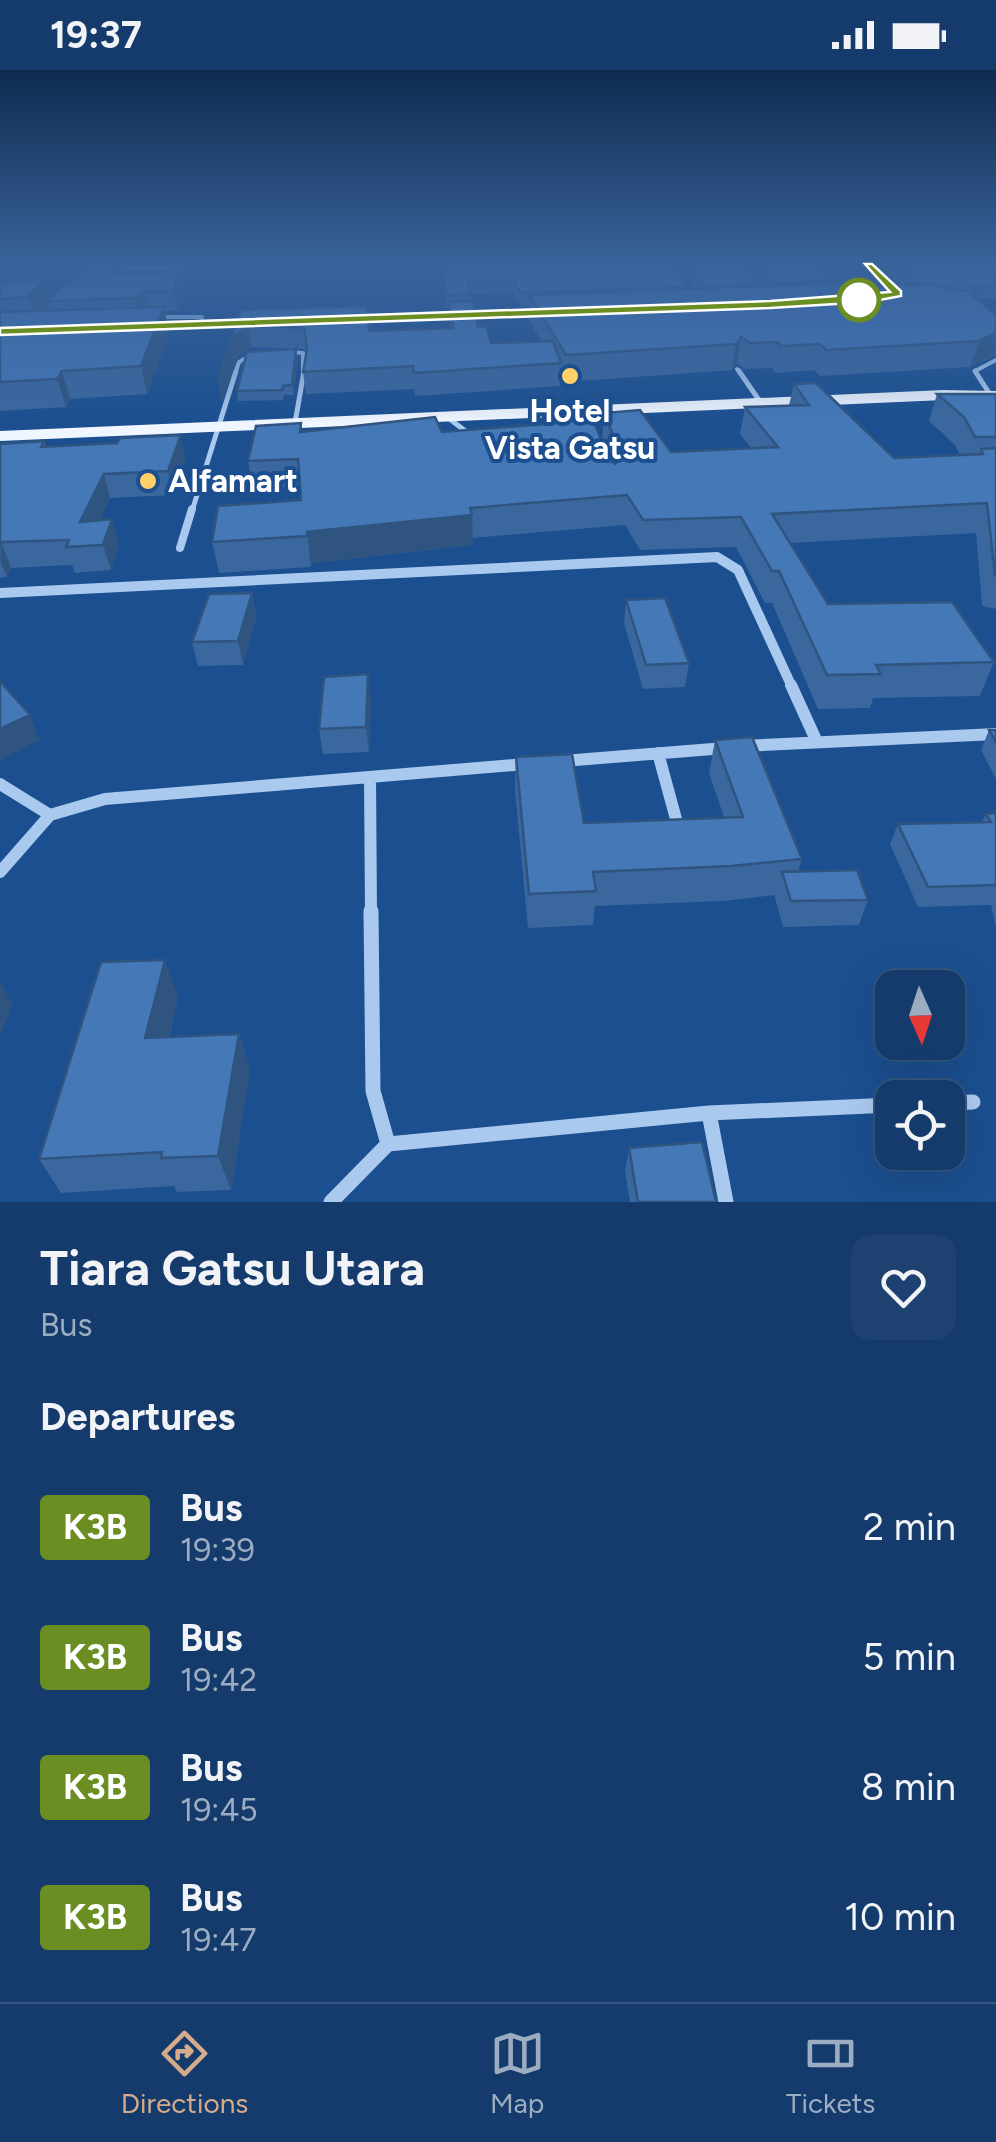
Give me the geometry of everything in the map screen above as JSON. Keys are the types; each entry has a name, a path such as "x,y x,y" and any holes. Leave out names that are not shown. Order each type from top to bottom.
{"main road":[{"path":"0,436 224,418 295,423 448,417 505,422 761,403 994,396"}],"street":[{"path":"320,320 355,319"},
{"path":"118,326 280,321"},
{"path":"0,593 717,556 738,570 817,742"},
{"path":"0,872 50,815 105,798 745,746 996,734"},
{"path":"745,746 753,764"},
{"path":"658,753 679,830"},
{"path":"370,777 372,1091 376,1115 388,1144"},
{"path":"0,784 50,815"},
{"path":"965,1102 973,1102"},
{"path":"331,1202 388,1144 709,1113 875,1106"},
{"path":"709,1113 726,1202"}],"lane":[{"path":"180,548 244,357 252,353 302,353 306,359 295,423"},
{"path":"994,396 975,371 996,360"},
{"path":"737,369 761,403"},
{"path":"448,417 464,432 484,432"}],"building":[{"path":"0,319 159,319 141,366 62,371 57,379 0,382"},
{"path":"238,319 368,319 369,331 453,328 452,319 476,319 478,327 486,326 491,343 553,341 561,363 414,373 413,366 303,372 307,349 304,328 249,326 235,334 218,379"},
{"path":"544,319 996,319 996,332 979,341 826,350 820,344 781,346 777,342 750,343 741,337 736,344 566,355"},
{"path":"296,349 292,385 283,386 282,390 237,391 247,352"},
{"path":"816,383 894,458 983,454 981,449 996,448 996,575 987,503 772,514 828,604 952,602 994,662 876,665 881,674 827,675 779,571 772,571 741,517 643,520 627,495 470,508 472,515 307,532 307,536 212,542 218,506 301,500 298,459 248,461 256,426 301,423 300,432 435,417 442,432 545,424 543,417 591,414 609,460 615,464 622,457 604,413 640,410 671,452 778,447 745,407 809,405 794,384"},
{"path":"937,394 996,394 996,437 975,437 964,417"},
{"path":"181,435 168,471 104,474 80,522 112,519 103,545 66,547 69,540 0,545 0,444 44,441 41,447"},
{"path":"252,593 238,641 192,642 209,594"},
{"path":"665,598 689,663 646,665 626,600"},
{"path":"368,674 366,727 319,729 324,677"},
{"path":"0,681 30,715 0,729"},
{"path":"752,737 802,859 593,872 596,891 529,894 516,757 572,754 584,823 743,817 715,740"},
{"path":"996,813 996,885 928,887 898,824 991,822 986,814"},
{"path":"857,870 868,900 791,901 782,872"},
{"path":"165,960 145,1038 239,1034 218,1156 161,1158 162,1152 39,1159 101,962"},
{"path":"702,1142 716,1202 638,1202 629,1148"}],"bus line":[{"name":"K3B","path":"0,331 355,319"}],"place":[{"name":"Hotel Vista Gatsu","path":"570,376"},
{"name":"Alfamart","path":"148,481"}]}
